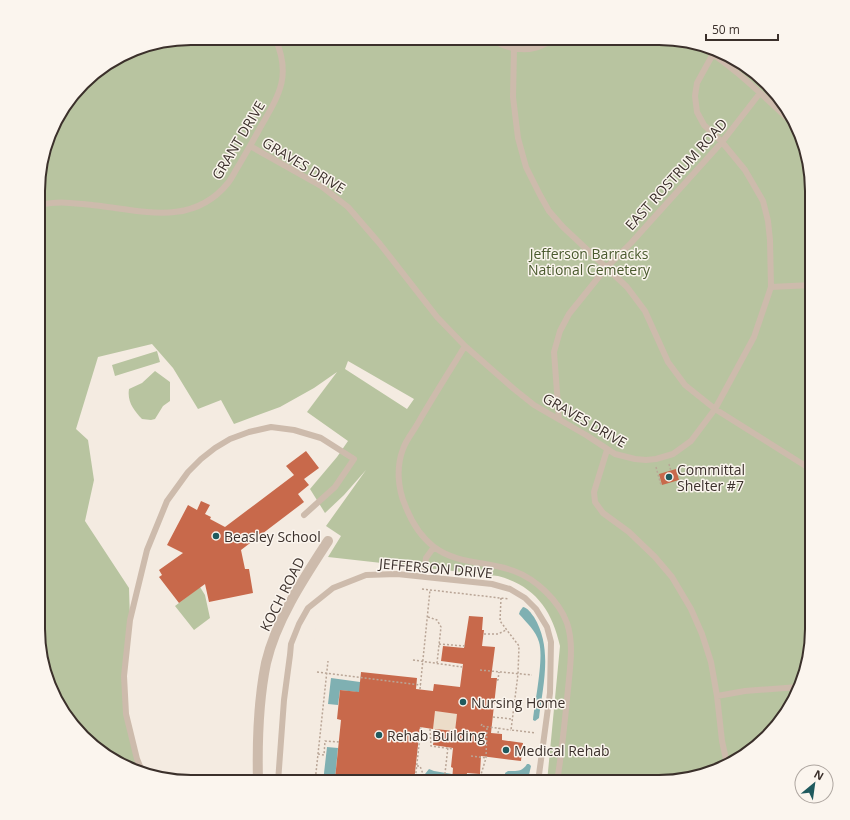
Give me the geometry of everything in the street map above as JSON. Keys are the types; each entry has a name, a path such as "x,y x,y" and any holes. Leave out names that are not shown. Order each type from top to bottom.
{"street":[{"name":"KOCH ROAD","path":"258,775 258,727 261,691 266,662 275,636 290,602 328,541"}],"lane":[{"name":"GRANT DRIVE","path":"45,205 70,203 168,214 184,211 202,204 216,196 229,182 270,111 282,87 283,65 278,45"},
{"path":"500,45 514,49 527,50 543,45"},
{"path":"514,49 513,97 518,138 526,167 549,211 563,227 627,287 645,311 668,362 685,385 715,409 805,466"},
{"name":"GRAVES DRIVE","path":"250,146 321,186 348,207 380,244 437,317 465,346 534,405 586,435 607,450 624,458 646,460 656,459 673,454 691,441 715,409 754,337 770,287 770,240 768,221 763,201 745,170 722,142 704,125 697,112 697,83 712,55"},
{"path":"716,56 782,113"},
{"name":"EAST ROSTRUM ROAD","path":"560,419 554,352 560,331 569,314 606,268 722,142 760,93"},
{"path":"770,287 805,285"},
{"path":"465,346 403,449 398,472 402,499 412,521 423,536 434,547 455,558 515,571 539,585 556,602 567,623 572,648 559,775"},
{"path":"140,766 126,714 124,676 132,613 147,550 167,501 188,472 215,448 230,439 249,432 271,427 294,430 321,438 354,459 335,487 304,515"},
{"path":"607,450 594,492 595,502 603,513 629,532 655,557 672,577 691,609 702,634 711,662 717,696 722,741 727,758"},
{"path":"423,577 426,558 434,547"},
{"name":"JEFFERSON DRIVE","path":"279,775 284,700 291,644 299,624 308,608 333,588 366,575 397,574 492,584 510,589 525,598 536,609 547,627 551,642 550,693 539,775"},
{"path":"717,696 745,691 793,687"}],"path":[{"path":"668,462 671,471"},
{"path":"656,465 661,485"},
{"path":"422,589 508,598"},
{"path":"420,689 430,590"},
{"path":"501,598 500,621 519,646 518,674 511,730"},
{"path":"428,617 437,620 440,624 437,664"},
{"path":"484,634 498,634 506,630"},
{"path":"439,644 465,646"},
{"path":"413,660 462,667"},
{"path":"316,775 328,661"},
{"path":"480,670 532,675"},
{"path":"316,672 421,685"},
{"path":"497,680 499,672"},
{"path":"493,717 512,719"},
{"path":"482,724 482,726 536,733"},
{"path":"481,775 486,758 487,726"},
{"path":"416,775 421,727"},
{"path":"498,733 499,728"},
{"path":"430,729 431,746 453,749"},
{"path":"318,754 324,755 325,741 339,742"},
{"path":"445,775 448,747"},
{"path":"471,756 486,758"},
{"path":"417,766 420,766 424,775"}],"green space":[{"name":"Jefferson Barracks National Cemetery","path":"181,45 669,45 697,50 715,56 748,75 755,81 775,102 790,126 800,153 805,181 805,639 800,667 794,685 775,718 769,725 748,745 724,760 697,770 669,775 548,775 560,646 557,633 547,611 532,593 511,580 498,576 328,557 341,536 326,526 366,470 344,495 325,513 310,489 337,457 348,441 307,412 337,372 314,388 280,407 234,424 221,400 198,409 173,368 152,344 98,357 76,429 88,440 94,480 85,521 129,588 130,620 122,682 136,757 140,766 126,760 102,745 75,718 56,685 50,667 45,639 45,181 50,153 56,135 75,102 81,95 102,75 126,60 153,50","holes":["348,361 414,399 407,409 345,369"]},
{"path":"157,351 160,362 115,376 112,365"},
{"path":"155,371 170,382 170,401 163,406 155,419 142,419 130,402 129,389 142,383"},
{"path":"200,587 205,595 210,618 194,630 175,606"}],"shaded area":[{"path":"446,708 458,709 455,731 429,729 426,723 435,711 445,712"}],"water":[{"path":"523,607 532,614 540,629 545,654 544,680 539,718 535,721 533,720 540,669 540,649 536,634 519,614"},
{"path":"331,678 360,682 373,694 340,690 338,705 328,704"},
{"path":"327,747 338,748 335,775 324,775"},
{"path":"527,764 531,766 529,775 505,775 505,773 508,771 517,771 525,767"},
{"path":"429,769 452,775 426,775 425,774"}],"pier":[{"path":"317,611 313,650 312,652 300,651 299,643 306,627"}],"building":[{"name":"Beasley School","path":"306,451 319,468 304,479 309,485 298,494 304,502 241,550 245,569 249,569 253,593 209,602 205,584 179,603 159,577 162,575 159,570 183,553 167,545 188,505 197,510 201,501 210,505 205,514 211,517 210,519 225,527 294,475 286,466"},
{"name":"Committal Shelter #7","path":"676,469 679,480 662,485 659,474"},
{"path":"469,616 483,617 482,630 484,630 482,646 495,647 491,678 497,678 491,733 502,734 502,740 523,743 521,761 481,756 480,774 467,773 467,775 452,775 453,768 451,767 453,748 433,745 435,729 455,731 457,714 435,711 433,729 420,727 415,775 335,775 341,720 337,719 340,690 359,692 361,672 417,678 416,689 433,691 434,684 460,687 463,664 441,661 443,646 464,648"}],"place":[{"name":"Committal Shelter #7","path":"669,477"},
{"name":"Beasley School","path":"216,536"},
{"name":"Nursing Home","path":"463,702"},
{"name":"Rehab Building","path":"379,735"},
{"name":"Medical Rehab","path":"506,750"}]}
